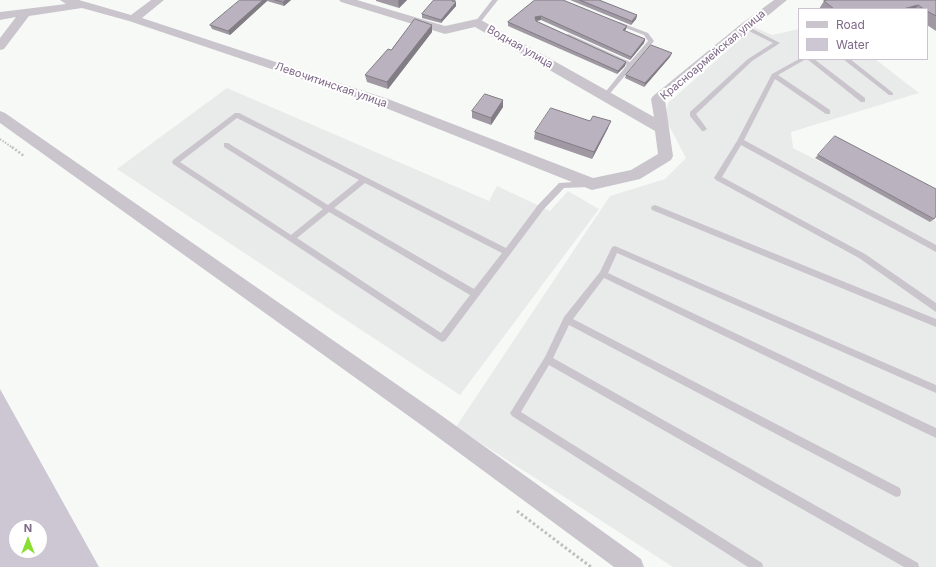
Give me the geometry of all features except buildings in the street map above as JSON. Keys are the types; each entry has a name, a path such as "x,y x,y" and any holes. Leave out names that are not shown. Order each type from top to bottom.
{"street":[{"name":"Левочитинская улица","path":"66,0 133,19 383,102 592,184"},
{"path":"133,19 158,0"},
{"name":"Водная улица","path":"345,0 444,30 477,23 662,128"},
{"name":"Красноармейская улица","path":"592,184 635,175 666,156 658,99 745,27 781,0"},
{"path":"0,16 82,5"},
{"path":"0,46 25,12"},
{"path":"0,116 431,420 633,567"}],"lane":[{"path":"477,23 495,0"},
{"path":"605,96 651,41 646,34 612,20"},
{"path":"704,129 692,114 750,60 777,43 745,27"},
{"path":"560,32 632,64"},
{"path":"801,60 774,75 740,141 718,178 862,256 936,308"},
{"path":"811,60 863,100"},
{"path":"847,60 891,94"},
{"path":"774,75 828,112"},
{"path":"506,252 237,115 175,162 442,338 541,206 562,185 592,184"},
{"path":"740,141 936,249"},
{"path":"226,145 328,208 475,294"},
{"path":"291,238 364,180"},
{"path":"655,208 936,323"},
{"path":"758,567 515,414 548,360 567,320 603,274 615,249 936,389"},
{"path":"603,274 936,433"},
{"path":"567,320 896,492"},
{"path":"548,360 914,567"}],"shaded area":[{"path":"754,27 772,35 798,29 798,60 876,60 919,93 791,132 793,148 936,221 936,567 673,567 456,427 610,196 665,179 686,158 665,118 668,103"},
{"path":"227,88 489,201 497,186 550,211 568,191 599,209 460,395 117,169"}],"water":[{"path":"0,389 99,567 0,567"}]}
